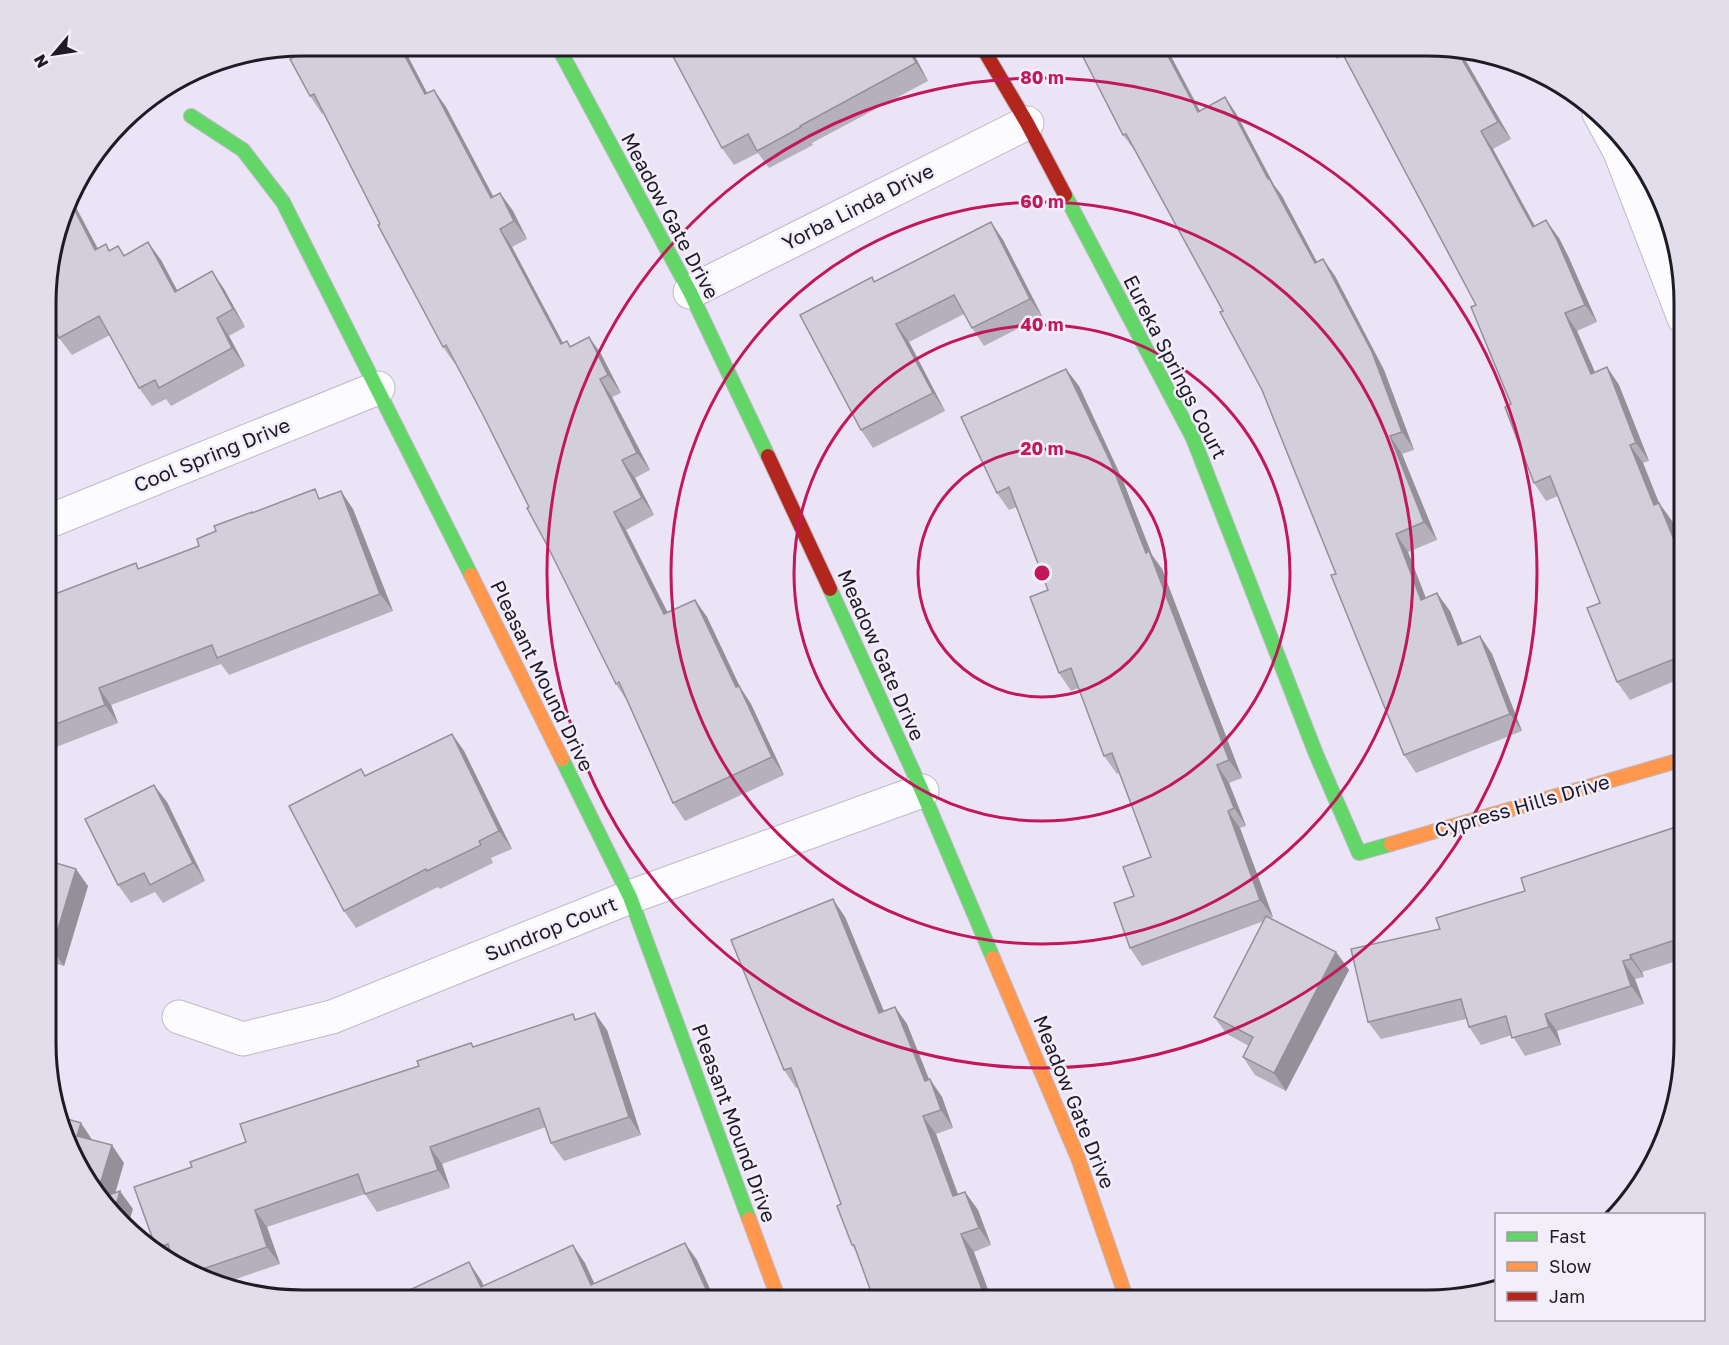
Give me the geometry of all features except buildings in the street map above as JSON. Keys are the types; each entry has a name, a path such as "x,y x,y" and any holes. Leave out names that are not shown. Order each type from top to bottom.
{"street":[{"name":"Meadow Gate Drive","path":"563,56 690,292 812,549 921,791 1078,1158 1124,1290"},
{"name":"Eureka Springs Court","path":"987,56 1027,123 1193,438 1316,754 1359,853"},
{"name":"Pleasant Mound Drive","path":"190,116 243,150 283,202 378,388 630,897 775,1290"},
{"name":"Yorba Linda Drive","path":"690,292 1027,123"},
{"path":"1616,145 1673,290"},
{"name":"Cool Spring Drive","path":"56,518 378,388"},
{"name":"Cypress Hills Drive","path":"1359,853 1674,762"},
{"name":"Sundrop Court","path":"179,1017 243,1039 332,1017 630,897 921,791"}],"traffic: fast":[{"path":"563,56 690,292 768,456"},
{"path":"191,116 243,150 283,202 471,575"},
{"path":"1065,195 1193,438 1316,754 1359,853 1391,844"},
{"path":"830,589 922,791 993,958"},
{"path":"562,759 630,897 749,1219"}],"traffic: slow":[{"path":"471,575 562,759"},
{"path":"1391,844 1674,762"},
{"path":"993,958 1078,1158 1124,1290"},
{"path":"749,1219 775,1290"}],"traffic: jam":[{"path":"987,56 1027,123 1065,195"},
{"path":"768,456 830,589"}]}
